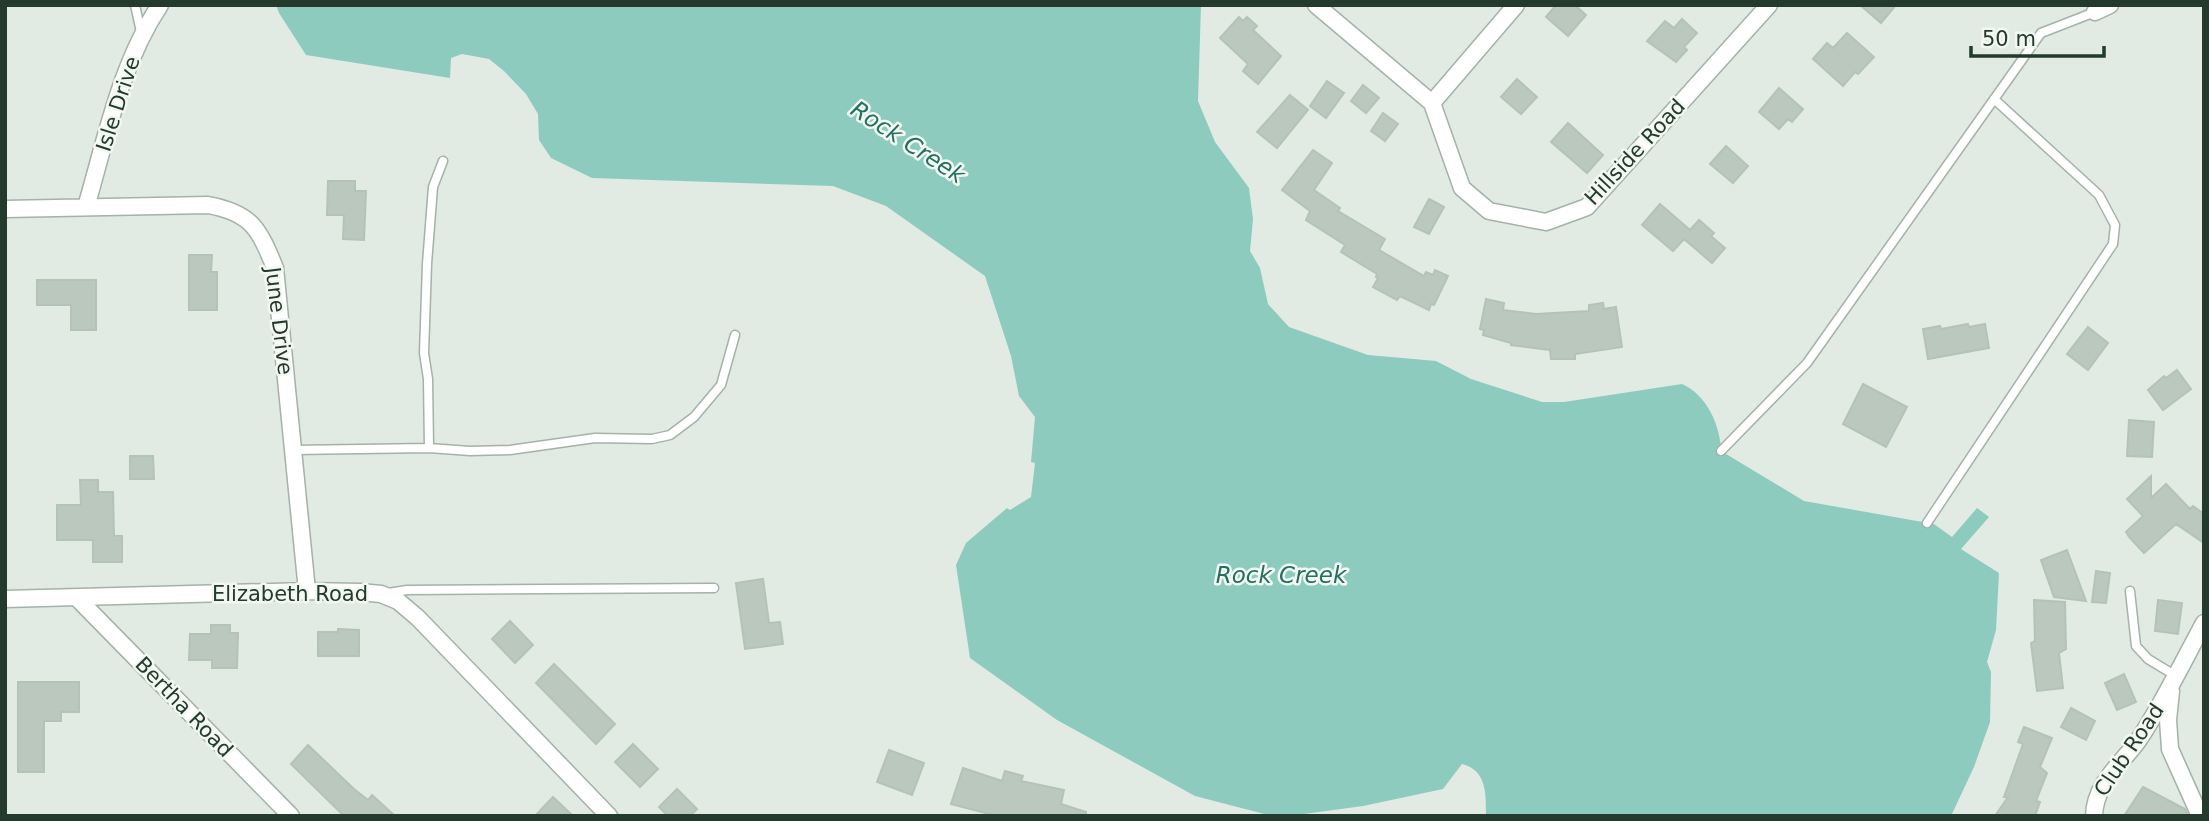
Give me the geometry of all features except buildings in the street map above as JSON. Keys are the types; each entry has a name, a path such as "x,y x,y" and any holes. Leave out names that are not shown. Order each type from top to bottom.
{"street":[{"name":"Isle Drive","path":"86,207 129,62 160,5"},
{"path":"1316,5 1432,103 1516,5"},
{"name":"Hillside Road","path":"1432,103 1462,188 1489,211 1546,222 1587,208 1769,5"},
{"name":"June Drive","path":"5,209 208,205 246,217 259,233 275,268 307,591"},
{"name":"Elizabeth Road","path":"5,599 307,591 382,594 397,601 418,618 609,816"},
{"name":"Bertha Road","path":"77,598 292,816"},
{"name":"Club Road","path":"2094,816 2094,802 2112,769 2138,740 2174,681 2204,623"},
{"name":"Club Road","path":"2174,681 2168,720 2171,749 2200,816"}],"lane":[{"path":"135,5 142,35"},
{"path":"1721,451 1807,363 2041,33 2103,8"},
{"path":"1927,523 2113,244 2115,225 2099,195 1994,99"},
{"path":"429,448 428,379 424,353 427,264 433,187 443,161"},
{"path":"293,450 510,450 595,438 652,439 670,436 694,416 721,385 735,335"},
{"path":"382,594 407,590 714,588"},
{"path":"2130,592 2136,646 2174,681"}],"water":[{"name":"Rock Creek","path":"276,5 1201,5 1198,101 1215,142 1249,188 1253,219 1250,251 1260,268 1268,304 1289,327 1368,355 1436,361 1471,379 1542,402 1564,402 1682,384 1705,403 1715,421 1721,451 1804,501 1934,524 1952,537 1977,508 1989,517 1961,549 1999,573 1996,630 1987,662 1991,672 1990,722 1974,767 1951,816 1499,816 1486,814 1483,783 1476,771 1462,764 1443,789 1363,806 1289,816 1272,816 1195,796 1057,720 970,658 956,565 966,543 1007,508 1010,510 1031,497 1035,463 1031,462 1035,417 1019,396 1011,356 985,276 886,206 833,186 592,178 551,158 539,140 538,114 526,94 489,59 462,54 451,58 450,78 306,55"}]}
